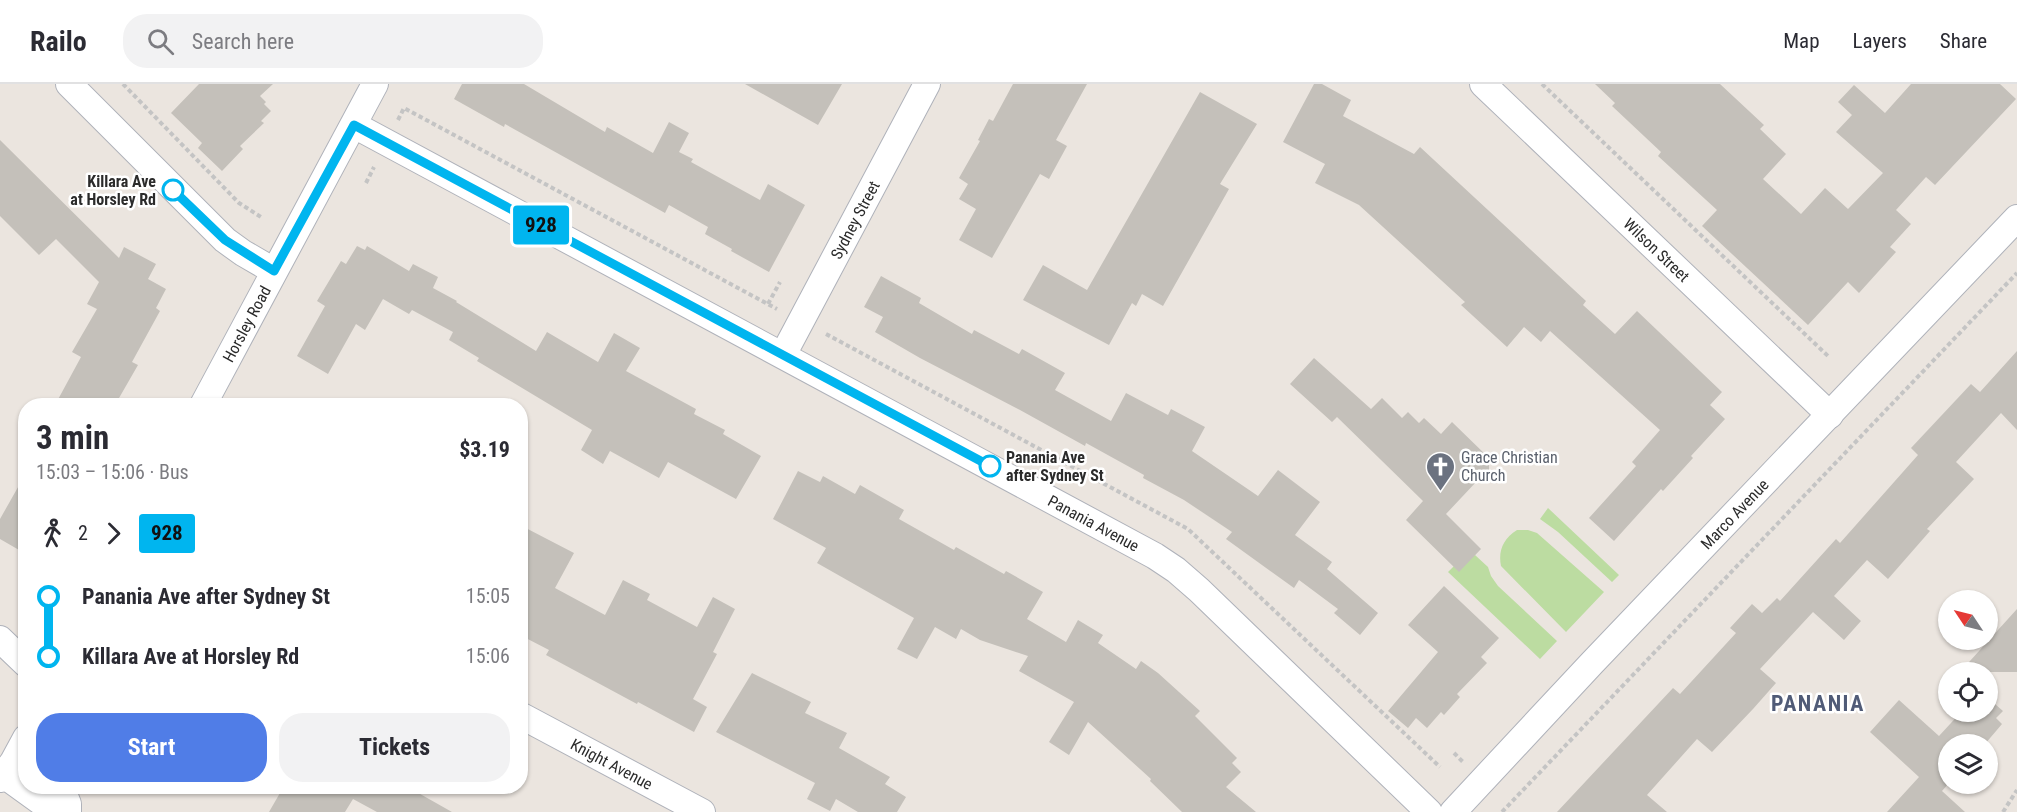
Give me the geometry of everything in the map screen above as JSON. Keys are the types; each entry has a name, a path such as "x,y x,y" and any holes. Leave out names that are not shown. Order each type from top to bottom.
{"street":[{"path":"69,84 225,240 274,271"},
{"name":"Horsley Road","path":"207,398 375,84"},
{"name":"Sydney Street","path":"783,355 927,84"},
{"name":"Wilson Street","path":"1483,84 1830,415"},
{"name":"Panania Avenue","path":"354,125 1129,540 1176,570 1429,812"},
{"name":"Marco Avenue","path":"1455,811 1592,663 2017,218"},
{"path":"0,639 18,656"},
{"name":"Knight Avenue","path":"528,719 702,812"},
{"path":"18,753 2,777 18,788"},
{"path":"28,794 55,812"},
{"path":"64,794 68,812"}],"path":[{"path":"123,84 239,203 261,217"},
{"path":"1542,84 1828,357"},
{"path":"1502,812 2017,273"},
{"path":"768,304 780,282"},
{"path":"2003,812 2017,790"}],"green space":[{"path":"1548,508 1619,575 1612,582 1558,532 1540,519"},
{"path":"1517,530 1537,533 1604,592 1566,632 1501,566 1500,555 1503,546 1508,537"},
{"path":"1475,555 1488,567 1498,586 1557,641 1540,659 1448,572 1454,566"}],"building":[{"path":"199,84 273,84 260,96 271,111 261,121 264,123 240,146 243,149 222,171 198,148 202,143 171,113"},
{"path":"462,84 524,84 605,132 607,127 653,153 669,122 689,133 679,152 693,159 691,162 760,200 768,184 805,205 769,272 705,234 708,227 669,205 665,213 505,124 504,127 454,99"},
{"path":"745,84 842,84 818,125"},
{"path":"1013,84 1087,84 1056,140 1067,146 1049,179 1040,174 992,258 959,240 976,209 959,199 968,184 959,178 980,141 978,140 989,119 993,121"},
{"path":"1314,84 1322,84 1351,100 1343,116 1414,154 1420,147 1586,301 1583,305 1615,334 1637,311 1722,392 1710,405 1725,419 1663,491 1661,489 1614,541 1589,518 1636,466 1632,462 1660,430 1550,331 1541,342 1524,327 1507,347 1461,305 1465,302 1359,205 1315,183 1325,164 1283,142"},
{"path":"1595,84 1720,84 1764,125 1760,129 1786,154 1763,179 1801,214 1825,188 1848,209 1883,173 1836,132 1852,115 1838,102 1854,85 1885,113 1911,84 2000,84 2016,99 1935,185 1926,177 1896,210 1911,224 1890,247 1896,252 1859,293 1848,282 1808,325 1702,226 1717,210 1658,156 1661,152 1612,106 1615,103"},
{"path":"1200,92 1257,124 1220,184 1229,189 1163,306 1142,294 1136,306 1132,303 1109,345 1023,300 1043,265 1087,290"},
{"path":"0,140 119,258 124,247 156,264 148,279 166,289 156,308 160,311 132,362 138,365 119,398 59,398 81,357 72,352 97,309 87,304 99,282 56,239 39,255 0,216"},
{"path":"357,246 365,250 367,246 409,271 413,264 438,277 433,288 536,351 547,332 598,362 614,333 640,348 626,371 696,409 694,414 725,430 723,434 761,456 736,499 668,462 659,478 610,451 603,464 581,450 592,430 477,361 479,358 449,340 453,332 412,310 409,314 383,299 365,330 356,324 328,374 297,356 325,306 317,301 341,261 346,264"},
{"path":"881,276 921,298 919,303 972,334 974,330 1019,354 1022,349 1065,373 1055,390 1111,421 1126,393 1168,415 1171,409 1205,427 1192,451 1258,496 1278,470 1320,502 1295,535 1332,562 1327,569 1378,613 1360,635 1334,613 1338,609 1299,580 1294,588 1226,539 1232,532 1184,500 1143,478 1144,475 1086,443 1085,446 875,332 883,317 864,307"},
{"path":"2017,351 2017,430 2001,413 1956,462 1974,479 1927,529 1930,531 1888,579 1867,560 1834,596 1861,621 1844,640 1813,612 1760,669 1776,683 1753,709 1712,752 1697,739 1647,795 1667,812 1557,812 1673,688 1680,694 1736,633 1730,628 1752,604 1762,613 1777,598 1780,601 1836,539 1840,543 1918,455 1911,448 1971,384 1980,392"},
{"name":"Grace Christian Church","path":"1314,358 1371,409 1382,398 1402,418 1408,412 1419,423 1424,418 1441,434 1452,422 1489,458 1489,473 1481,481 1477,481 1446,514 1481,549 1459,572 1406,520 1423,501 1337,417 1332,422 1290,384"},
{"path":"798,471 820,482 823,476 855,494 860,485 904,510 899,519 954,550 956,547 1004,574 1006,571 1043,592 1027,619 1066,642 1078,620 1103,635 1098,643 1136,669 1141,661 1158,673 1200,711 1195,716 1237,758 1232,763 1241,772 1226,787 1256,812 1182,812 1150,781 1151,779 1088,722 1069,755 1049,742 1074,702 1019,671 1028,656 980,640 961,629 956,639 935,627 917,659 897,649 914,618 817,563 826,548 773,519"},
{"path":"18,487 18,549 0,539 0,519"},
{"path":"528,529 574,553 555,588 605,615 623,580 650,594 647,600 697,627 713,597 735,609 713,652 717,654 693,699 707,707 694,732 546,655 549,650 528,639"},
{"path":"1444,586 1499,638 1481,657 1487,663 1457,694 1460,697 1444,715 1441,712 1427,728 1416,718 1408,728 1388,711 1438,652 1408,625"},
{"path":"2017,609 2017,672 1998,672 1998,662 1969,662 1980,650 1998,650 1998,630"},
{"path":"752,673 811,702 805,713 847,733 839,748 890,777 885,784 906,797 897,812 858,812 836,799 830,811 807,799 815,783 716,732"},
{"path":"1899,700 1938,735 1938,794 1945,794 1965,812 1887,812 1919,777 1870,732"},
{"path":"1998,707 2003,711 1998,716"},
{"path":"1998,720 2002,724 1994,734 1941,734 1952,722 1998,722"},
{"path":"279,794 420,794 452,812 377,812 353,799 345,812 269,812"}],"bus line":[{"name":"928","path":"173,190 225,240 274,271 354,125 990,466"}],"place":[{"name":"Killara Ave at Horsley Rd","path":"173,190"},
{"name":"Panania Ave after Sydney St","path":"990,466"},
{"name":"Grace Christian Church","path":"1440,492"}],"district":[{"name":"PANANIA","path":"1818,703"}]}
